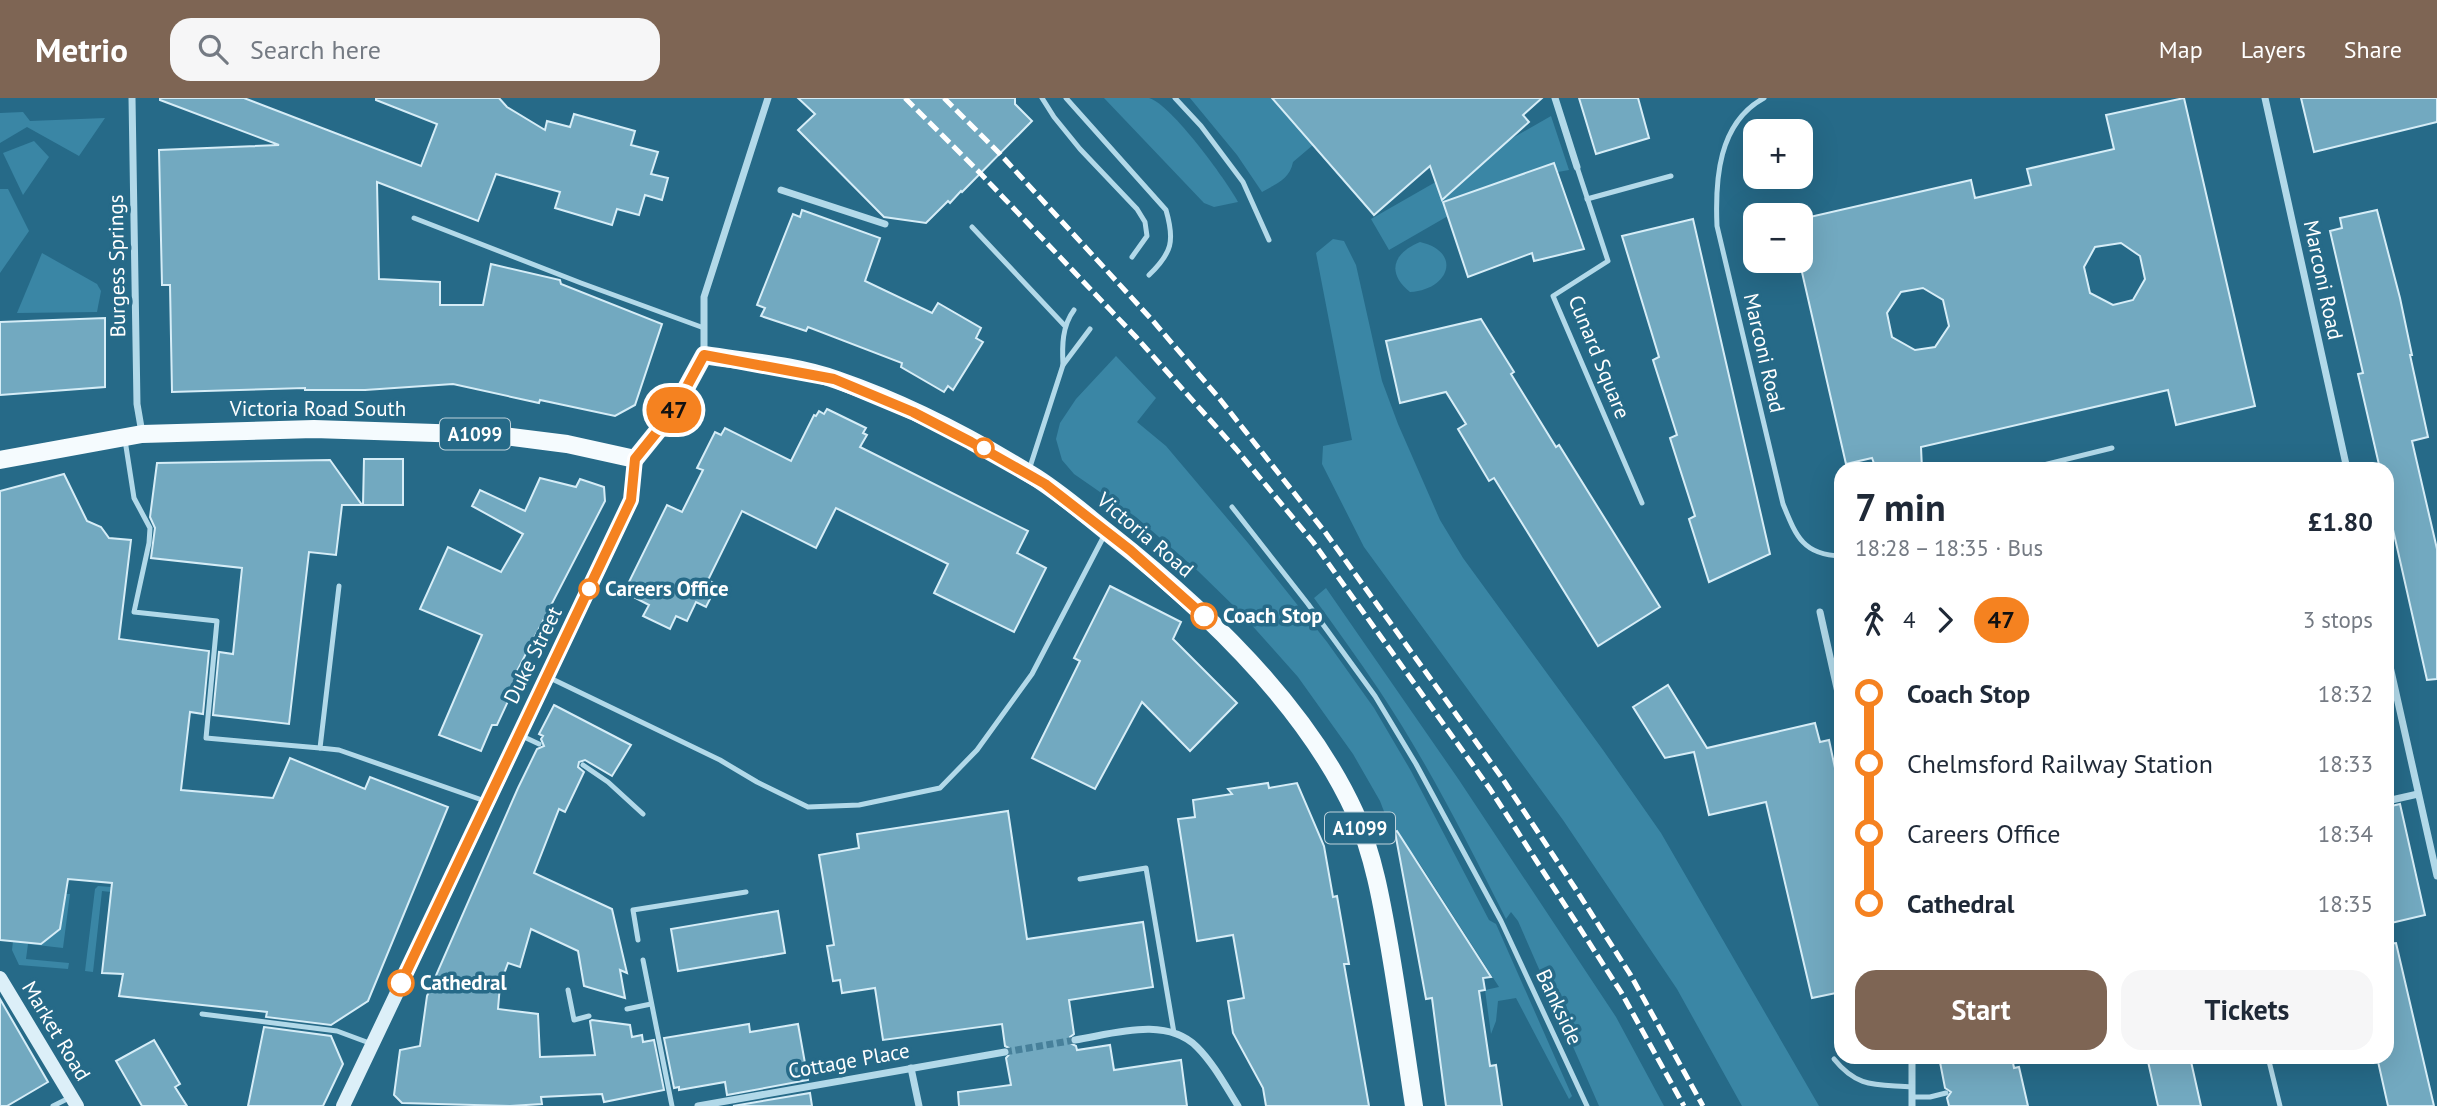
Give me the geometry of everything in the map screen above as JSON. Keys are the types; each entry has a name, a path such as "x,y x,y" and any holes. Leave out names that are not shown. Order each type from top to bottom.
{"main road":[{"path":"635,459 673,412 704,355"},
{"name":"Victoria Road","path":"704,355 834,379 913,412 1028,473 1107,532 1192,603 1247,658 1310,738 1355,814 1372,862 1382,907 1414,1106"},
{"name":"Victoria Road South","path":"0,460 133,435 314,429 496,435 567,444 635,459"}],"street":[{"name":"Burgess Springs","path":"132,98 137,404 133,435"},
{"path":"704,355 704,297 768,98"},
{"path":"1555,98 1577,167"},
{"name":"Marconi Road","path":"2265,98 2345,462"},
{"path":"781,190 885,224"},
{"name":"Duke Street","path":"343,1106 631,500 635,459"},
{"path":"1820,612 1834,675"},
{"path":"2394,685 2437,876"},
{"path":"2394,799 2418,794"},
{"name":"Market Road","path":"0,978 74,1101"},
{"path":"1075,1040 1138,1030 1160,1030 1186,1038 1197,1047 1238,1106"},
{"name":"Cottage Place","path":"698,1106 1006,1052"},
{"path":"1912,1064 1912,1106"},
{"path":"911,1068 919,1106"}],"lane":[{"path":"1042,98 1080,149 1145,222 1147,236 1132,257"},
{"path":"1066,98 1166,210 1172,230 1170,248 1162,262 1149,275"},
{"path":"1175,98 1244,182 1269,240"},
{"name":"Marconi Road","path":"1764,98 1739,118 1721,156 1715,192 1717,226 1783,504 1792,526 1806,545 1823,556 1834,556"},
{"name":"Cunard Square","path":"1577,167 1608,261 1553,296 1642,503"},
{"path":"1587,200 1671,176"},
{"path":"414,218 704,328"},
{"path":"972,227 1065,326"},
{"path":"1063,365 1065,326 1074,310"},
{"path":"1028,473 1063,365 1090,328"},
{"path":"133,435 134,498 150,528 134,612 217,621 206,738 339,750 488,802"},
{"path":"2055,462 2112,448"},
{"name":"Bankside","path":"1232,507 1375,696 1452,828 1501,921 1587,1106"},
{"path":"548,677 807,807 859,805 940,788 977,750 1032,674 1107,532"},
{"path":"320,748 340,586"},
{"path":"519,735 539,744"},
{"path":"583,765 608,782 643,814"},
{"path":"1080,879 1146,867 1174,1034"},
{"path":"638,940 633,910 746,892"},
{"path":"643,960 672,1106"},
{"path":"568,990 574,1020 589,1016"},
{"path":"627,1009 651,1004"},
{"path":"202,1014 337,1031 372,1044"},
{"path":"1838,1064 1844,1072 1867,1083 1912,1087"},
{"path":"2271,1064 2280,1106"},
{"path":"1912,1097 1930,1097 1946,1093"},
{"path":"53,1106 74,1101"}],"shaded area":[{"path":"1104,98 1149,98 1159,103 1197,144 1238,202 1214,207 1204,203"},
{"path":"1190,98 1272,98 1313,145 1293,162 1286,177 1262,192 1237,155"},
{"path":"23,112 30,121 105,118 79,156 27,127 0,143 0,113"},
{"path":"1551,116 1569,170 1558,172 1554,163 1469,193 1448,216 1389,250 1371,219"},
{"path":"34,141 49,157 23,195 3,153"},
{"path":"0,189 8,189 29,231 0,273"},
{"path":"1333,239 1344,241 1356,265 1382,381 1440,520 1463,558 1661,833 1819,1106 1742,1106 1677,989 1563,820 1364,547 1322,464 1323,446 1352,440 1316,253"},
{"path":"1420,242 1434,247 1442,254 1446,270 1434,285 1410,292 1398,278 1396,264 1404,252"},
{"path":"42,253 97,284 101,291 97,312 17,313"},
{"path":"1116,356 1156,398 1137,422 1166,446 1248,543 1327,642 1374,708 1411,771 1489,920 1496,924 1572,1096 1569,1099 1516,998 1498,1001 1496,1021 1491,1034 1485,990 1499,987 1418,861 1390,827 1380,801 1353,754 1298,677 1240,612 1198,571 1136,517 1074,474 1062,460 1056,439 1060,423 1076,399"},
{"path":"1326,588 1459,780 1616,1017 1664,1106 1599,1106 1518,921 1511,912 1506,919 1414,745 1314,598"},
{"path":"98,886 111,887 111,892 102,891 93,972 85,971 95,889"},
{"path":"66,894 70,894 63,948 28,944 26,959 69,963 68,969 19,965 12,950 13,941 41,944 60,930"}],"building":[{"path":"160,98 244,98 421,166 437,124 376,98 499,98 507,107 545,130 547,121 570,127 574,114 635,131 631,145 658,152 651,174 668,178 662,200 645,195 639,215 617,209 612,225 555,208 560,192 496,174 478,221 377,182 379,279 440,282 440,305 483,305 491,264 560,280 561,284 662,324 635,405 615,416 453,384 365,390 305,388 172,392 170,285 162,285 159,150 279,145"},
{"path":"798,98 1015,98 1015,104 1032,121 962,192 950,203 948,201 926,223 884,217 798,130 815,114"},
{"path":"1272,98 1542,98 1523,115 1529,122 1442,200 1430,166 1374,215"},
{"path":"1579,98 1638,98 1649,138 1596,154"},
{"path":"2184,98 2255,406 2176,425 2168,390 1921,447 1922,462 1873,462 1872,458 1846,462 1802,273 1813,273 1813,216 1971,180 1975,198 2031,185 2027,169 2114,149 2106,115","holes":["2121,243 2140,256 2145,279 2133,300 2113,305 2090,293 2084,267 2095,247","1923,288 1943,300 1949,326 1935,347 1915,350 1892,337 1887,313 1901,292"]},
{"path":"2301,98 2437,98 2437,122 2314,152"},
{"path":"1554,163 1584,249 1534,261 1532,253 1468,277 1443,202"},
{"path":"802,210 880,238 865,281 932,313 938,303 981,328 976,338 983,342 953,390 948,386 944,392 901,367 902,363 808,327 806,331 761,316 765,308 757,305 793,214 800,217"},
{"path":"2377,210 2412,355 2428,437 2412,441 2437,549 2437,679 2427,680 2394,534 2394,462 2378,462 2358,374 2363,373 2330,231 2342,228 2340,218"},
{"path":"1693,219 1770,554 1709,582 1689,519 1695,516 1670,438 1677,435 1653,360 1659,357 1622,236"},
{"path":"105,318 105,387 0,395 0,322"},
{"path":"1481,319 1556,447 1559,445 1660,607 1598,646 1494,478 1489,481 1458,429 1466,424 1446,392 1400,403 1386,341"},
{"path":"827,409 866,428 863,433 867,435 860,447 1028,531 1017,553 1046,568 1014,632 934,593 948,564 836,508 816,548 742,511 708,580 717,585 706,607 696,602 687,621 676,616 670,629 643,616 649,605 624,592 667,505 682,512 703,470 697,468 715,432 721,435 725,428 791,461 814,415 819,411 824,414"},
{"path":"364,459 403,459 403,505 363,505"},
{"path":"330,460 362,505 342,505 336,555 309,552 289,724 213,715 219,652 233,654 242,568 151,558 155,528 150,517 157,463"},
{"path":"64,474 87,521 101,527 109,538 131,540 119,639 209,651 203,714 190,712 181,790 273,798 290,758 365,789 370,777 448,807 368,1001 331,1025 266,1017 267,1012 119,996 123,974 102,973 112,883 68,879 60,929 41,944 0,940 0,491"},
{"path":"540,478 576,487 580,479 604,487 605,501 517,671 521,673 497,725 492,725 481,751 439,735 482,635 420,609 448,547 501,572 523,534 472,506 480,490 525,511"},
{"path":"1110,586 1181,622 1173,639 1237,703 1190,751 1142,702 1095,789 1032,758 1080,661 1074,658"},
{"path":"1668,685 1707,748 1815,723 1820,742 1829,740 1834,763 1834,993 1812,998 1766,802 1709,815 1694,752 1665,758 1633,707"},
{"path":"554,705 631,745 612,776 585,760 579,762 578,767 584,772 565,812 559,809 534,873 612,909 627,973 620,970 625,998 584,986 578,951 531,929 520,967 508,963 500,985 498,1009 538,1014 540,1057 595,1055 592,1020 630,1025 632,1037 642,1035 643,1042 654,1040 664,1090 604,1102 602,1094 541,1097 542,1104 510,1106 402,1103 394,1095 400,1050 420,1046 427,996 518,788 537,749 544,746 541,739 543,736 539,734"},
{"path":"1268,783 1269,788 1297,783 1324,846 1333,897 1337,896 1349,964 1344,964 1369,1106 1266,1106 1263,1088 1233,1033 1228,1001 1244,998 1233,935 1197,941 1178,819 1195,817 1193,800 1232,794 1228,789"},
{"path":"2400,804 2425,915 2394,922 2394,805"},
{"path":"1008,811 1027,939 1143,922 1153,987 1069,1000 1074,1034 1070,1037 1070,1043 1076,1046 1077,1050 1110,1045 1114,1070 1181,1060 1187,1106 959,1106 958,1092 1011,1085 1006,1058 1011,1052 1005,1046 1002,1024 883,1040 875,988 842,993 840,980 833,981 827,946 834,945 819,855 859,848 857,834"},
{"path":"1397,831 1491,977 1483,978 1485,990 1479,991 1490,1066 1496,1065 1502,1106 1446,1106 1432,998 1426,999 1395,832"},
{"path":"778,911 785,953 678,971 671,929"},
{"path":"2394,943 2434,1106 2388,1106 2379,1064 2394,1064"},
{"path":"0,999 48,1082 7,1106 0,1106"},
{"path":"749,1024 750,1032 798,1024 808,1080 727,1095 725,1082 679,1090 679,1087 674,1088 664,1038"},
{"path":"264,1027 331,1036 343,1064 323,1106 248,1106"},
{"path":"154,1040 180,1084 175,1087 187,1106 142,1106 116,1061"},
{"path":"1940,1064 2013,1064 2014,1068 2019,1067 2028,1106 1949,1106 1947,1098 1951,1092 1945,1088"},
{"path":"2149,1064 2192,1064 2201,1106 2158,1106"},
{"path":"810,1093 812,1106 733,1106"}],"tunnel":[{"path":"1005,1052 1075,1040"}],"railway":[{"path":"905,98 1136,337 1236,449 1313,542 1490,789 1621,992 1684,1106"},
{"path":"944,98 1000,154 1153,321 1219,398 1325,532 1502,778 1575,888 1630,974 1703,1106"}],"bus line":[{"name":"47","path":"401,983 631,500 635,459 673,412 704,355 834,379 870,392 971,442 1045,484 1130,550 1204,616"}],"place":[{"name":"Careers Office","path":"589,589"},
{"name":"Coach Stop","path":"1204,616"},
{"name":"Cathedral","path":"401,983"}]}
